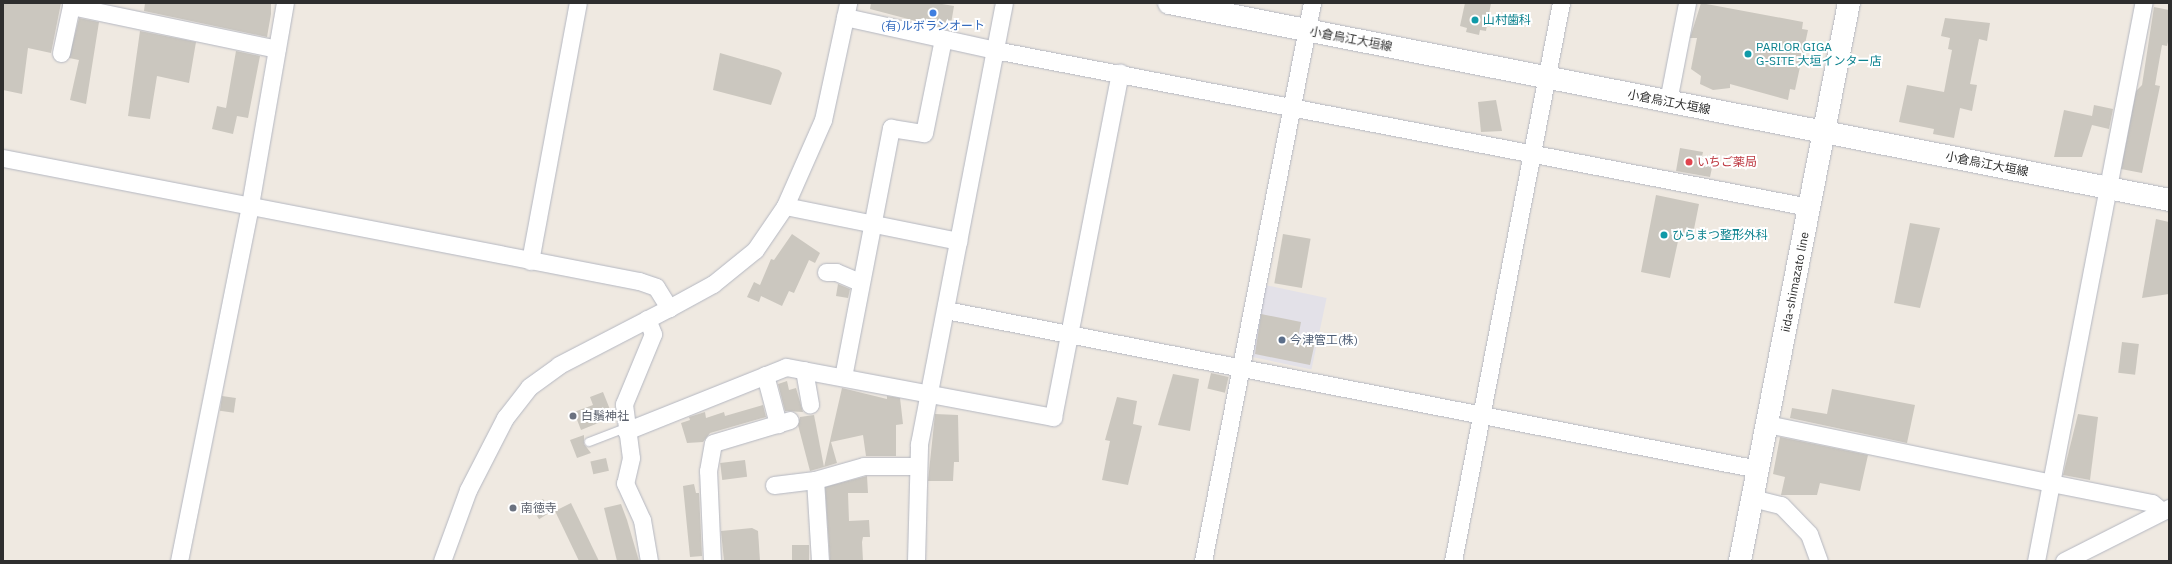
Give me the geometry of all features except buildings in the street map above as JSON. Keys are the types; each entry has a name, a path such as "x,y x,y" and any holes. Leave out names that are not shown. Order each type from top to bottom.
{"main road":[{"name":"小倉烏江大垣線","path":"1169,3 2169,200"},
{"name":"iida-shimazato line","path":"1740,561 1849,3"}],"street":[{"path":"179,561 250,205 285,3"},
{"path":"530,261 578,3"},
{"path":"916,561 918,466 929,392 1004,3"},
{"path":"1204,561 1312,3"},
{"path":"1453,561 1561,3"},
{"path":"1668,101 1687,3"},
{"path":"2036,561 2106,188 2144,3"},
{"path":"61,53 71,4 277,49"},
{"path":"442,561 456,531 468,490 505,418 528,387 559,365 713,284 755,250 785,206 823,120 846,10 943,38 995,50 1120,72 1809,207"},
{"path":"843,377 870,225 891,128 924,133 943,38"},
{"path":"626,429 786,367 929,392 1052,417 1120,72"},
{"path":"3,158 639,281 656,287 669,308"},
{"path":"785,206 870,225 959,241"},
{"path":"826,272 836,272 860,282"},
{"path":"946,310 1758,469"},
{"path":"647,319 653,334 624,404 626,429 631,458 625,483 642,520 649,561"},
{"path":"804,370 810,404"},
{"path":"712,561 708,471 713,443 784,422 765,376"},
{"path":"1766,424 2152,503 2165,509"},
{"path":"774,485 815,480 864,466 918,466"},
{"path":"815,480 820,561"},
{"path":"1752,498 1781,505 1809,534 1819,561"},
{"path":"2064,561 2165,509"}],"lane":[{"path":"589,442 626,429"}],"shaded area":[{"path":"1265,285 1327,298 1311,370 1250,356"}],"place":[{"name":"(有)ルボランオート","path":"933,13"},
{"name":"山村歯科","path":"1475,20"},
{"name":"PARLOR GIGA G-SITE 大垣インター店","path":"1748,54"},
{"name":"いちご薬局","path":"1689,162"},
{"name":"ひらまつ整形外科","path":"1664,235"},
{"name":"今津管工(株)","path":"1282,340"},
{"name":"白鬚神社","path":"573,416"},
{"name":"南徳寺","path":"513,508"}]}
